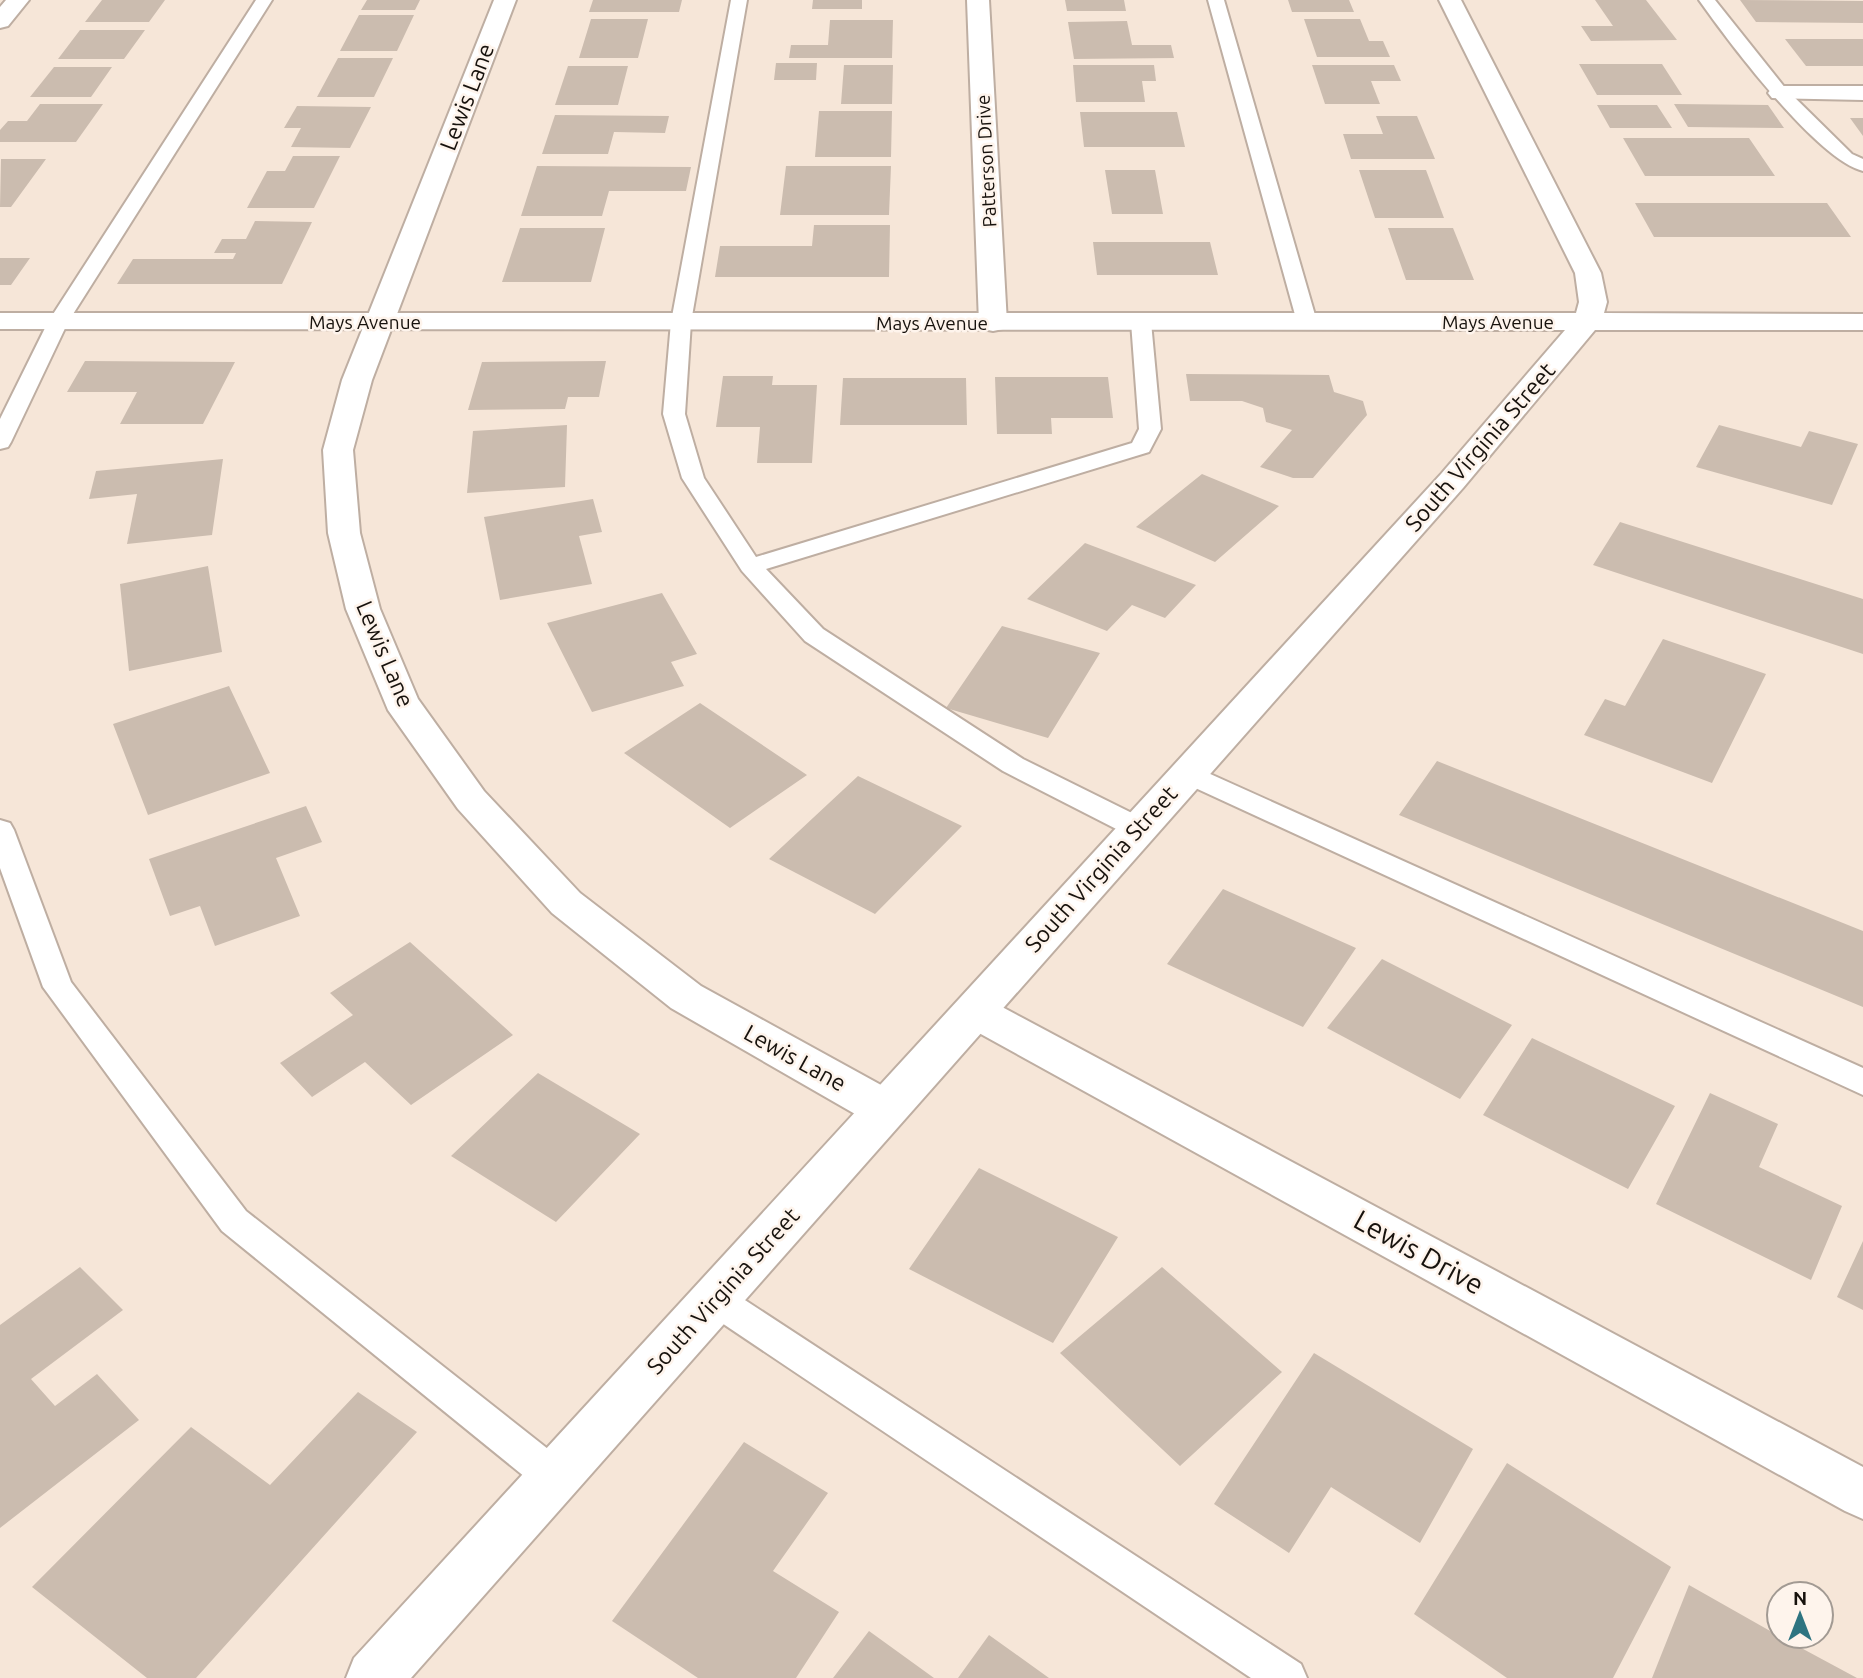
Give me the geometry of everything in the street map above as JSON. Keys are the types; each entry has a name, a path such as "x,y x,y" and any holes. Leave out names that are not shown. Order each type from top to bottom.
{"street":[{"path":"0,21 18,0"},
{"name":"Lewis Lane","path":"505,0 357,380 338,450 344,533 363,609 401,702 471,800 566,903 686,997 886,1109"},
{"name":"Patterson Drive","path":"978,0 993,323"},
{"path":"1450,0 1588,273 1593,302 1588,321"},
{"path":"1780,93 1863,93"},
{"name":"Mays Avenue","path":"0,321 1863,321"},
{"name":"South Virginia Street","path":"374,1678 1451,481 1588,321"},
{"name":"Lewis Drive","path":"974,1011 1863,1494"}],"lane":[{"path":"0,442 58,322 264,0"},
{"path":"739,0 681,322 674,414 693,478 750,566 814,635 1013,765 1139,828"},
{"path":"1216,0 1307,322"},
{"path":"1707,0 1780,93 1846,158 1863,166"},
{"path":"750,566 1141,447 1150,429 1141,322"},
{"path":"1188,773 1863,1082"},
{"path":"0,830 58,987 234,1221 555,1477"},
{"path":"716,1300 1287,1678"}],"building":[{"path":"102,0 165,0 149,22 85,22"},
{"path":"367,0 420,0 415,10 361,10"},
{"path":"593,0 682,0 679,12 589,12"},
{"path":"813,0 862,0 862,9 812,9"},
{"path":"1065,0 1124,0 1126,11 1067,11"},
{"path":"1288,0 1349,0 1354,12 1292,12"},
{"path":"1595,0 1646,0 1677,40 1591,41 1581,26 1613,26"},
{"path":"1740,0 1863,1 1863,23 1756,22"},
{"path":"359,15 414,15 397,51 340,51"},
{"path":"591,19 648,19 638,58 579,58"},
{"path":"1304,19 1360,19 1369,41 1383,41 1390,57 1317,57"},
{"path":"830,20 893,20 892,58 789,58 791,45 828,45"},
{"path":"1127,21 1132,45 1171,45 1174,58 1074,59 1068,22"},
{"path":"80,30 145,30 124,59 58,59"},
{"path":"1785,39 1863,39 1863,66 1806,66"},
{"path":"338,58 393,58 374,97 317,97"},
{"path":"776,63 817,63 816,80 774,80"},
{"path":"1579,64 1662,64 1682,95 1597,95"},
{"path":"844,65 893,65 892,104 841,104"},
{"path":"1073,65 1154,65 1156,81 1142,81 1145,102 1076,102"},
{"path":"1312,65 1394,65 1401,81 1371,81 1380,104 1325,104"},
{"path":"568,66 628,66 618,105 555,105"},
{"path":"54,67 112,67 91,97 30,97"},
{"path":"40,104 103,104 76,142 0,142 0,130 8,121 27,121"},
{"path":"1674,104 1768,105 1784,128 1688,127"},
{"path":"1597,105 1657,105 1672,128 1610,128"},
{"path":"297,106 371,107 350,148 291,147 301,128 284,128"},
{"path":"819,111 892,111 891,157 815,157"},
{"path":"1080,112 1177,112 1185,147 1084,147"},
{"path":"555,115 669,116 665,133 614,132 608,154 542,154"},
{"path":"1376,116 1417,116 1435,159 1351,159 1343,134 1383,134"},
{"path":"1850,118 1863,118 1863,136"},
{"path":"1623,138 1749,138 1775,176 1645,176"},
{"path":"293,156 340,156 314,208 247,208 267,171 285,171"},
{"path":"1,159 46,159 11,207 0,207"},
{"path":"537,166 691,167 686,191 609,191 602,216 521,216"},
{"path":"786,166 891,166 889,215 780,215"},
{"path":"1105,170 1155,170 1163,214 1112,214"},
{"path":"1359,170 1426,170 1444,218 1375,218"},
{"path":"1635,203 1827,203 1851,237 1654,237"},
{"path":"255,221 312,222 282,284 117,284 133,259 233,259 236,253 214,253 222,239 246,239"},
{"path":"814,225 890,225 889,277 715,277 720,246 812,246"},
{"path":"520,228 605,228 591,282 502,282"},
{"path":"1388,228 1453,228 1474,280 1406,280"},
{"path":"1093,242 1210,242 1218,275 1097,275"},
{"path":"0,258 30,258 11,285 0,285"},
{"path":"85,361 235,362 203,424 120,424 137,392 67,392"},
{"path":"606,361 599,397 568,397 565,409 468,410 482,362"},
{"path":"1186,374 1329,375 1334,392 1363,401 1367,415 1313,478 1293,478 1260,467 1292,430 1266,422 1263,408 1242,401 1190,401"},
{"path":"723,376 773,376 772,385 817,385 812,463 757,463 760,427 716,427"},
{"path":"995,377 1108,377 1113,418 1051,418 1052,434 997,434"},
{"path":"843,378 966,378 967,425 840,425"},
{"path":"567,425 565,487 467,493 473,431"},
{"path":"1719,425 1801,447 1809,431 1858,444 1832,505 1696,467"},
{"path":"223,459 212,535 127,544 137,494 89,499 96,471"},
{"path":"1202,474 1279,506 1215,562 1136,527"},
{"path":"593,499 602,532 579,536 592,584 500,600 484,517"},
{"path":"1620,522 1863,599 1863,654 1593,565"},
{"path":"1085,543 1196,585 1165,618 1132,605 1107,631 1027,599"},
{"path":"208,566 222,652 129,671 120,584"},
{"path":"662,593 697,654 671,662 684,686 592,712 547,623"},
{"path":"1002,626 1100,653 1048,738 946,708"},
{"path":"1663,639 1766,674 1712,783 1584,735 1605,699 1625,706"},
{"path":"229,686 270,773 148,815 113,724"},
{"path":"700,703 807,775 730,828 624,753"},
{"path":"1437,761 1863,931 1863,1007 1399,815"},
{"path":"858,776 962,826 875,914 769,859"},
{"path":"306,806 322,842 276,858 300,916 215,946 200,906 170,916 149,859"},
{"path":"1223,889 1356,948 1303,1027 1167,964"},
{"path":"410,942 513,1035 411,1105 365,1062 312,1097 280,1063 353,1015 330,993"},
{"path":"1382,959 1512,1025 1460,1099 1327,1028"},
{"path":"1532,1038 1675,1106 1628,1189 1483,1115"},
{"path":"538,1073 640,1134 556,1222 451,1156"},
{"path":"1710,1093 1778,1124 1759,1167 1842,1206 1811,1280 1656,1204"},
{"path":"979,1168 1118,1237 1053,1343 909,1269"},
{"path":"1863,1241 1863,1310 1837,1297"},
{"path":"80,1267 123,1310 31,1379 55,1406 97,1374 139,1420 0,1528 0,1325"},
{"path":"1162,1267 1282,1372 1180,1466 1060,1353"},
{"path":"1314,1353 1473,1449 1420,1543 1331,1487 1289,1553 1214,1504"},
{"path":"358,1392 417,1432 196,1678 147,1678 32,1587 191,1427 270,1485"},
{"path":"744,1442 828,1493 773,1571 839,1612 796,1678 698,1678 612,1621"},
{"path":"1507,1463 1671,1567 1613,1678 1507,1678 1414,1614"},
{"path":"1689,1585 1765,1628 1765,1650 1805,1650 1857,1678 1652,1678"},
{"path":"869,1631 934,1678 833,1678"},
{"path":"989,1635 1049,1678 958,1678"}]}
